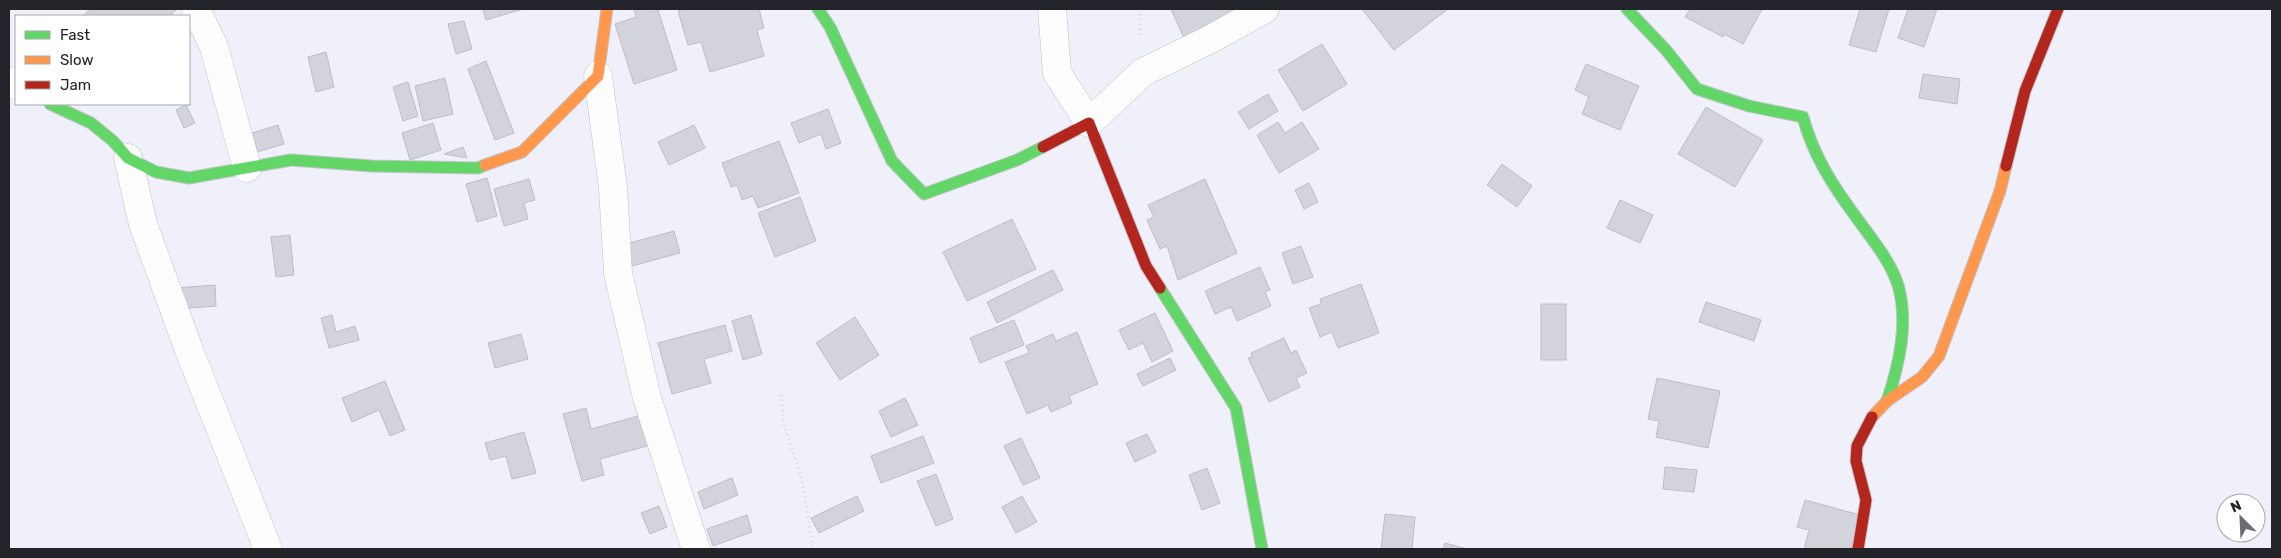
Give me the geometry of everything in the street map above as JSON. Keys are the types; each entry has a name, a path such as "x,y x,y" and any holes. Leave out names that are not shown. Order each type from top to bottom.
{"street":[{"path":"196,9 214,47 247,168"},
{"path":"607,9 598,76 613,188 618,273 647,398 696,549"},
{"path":"818,9 830,27 892,161 924,194 1017,160 1089,123 1143,72 1209,40 1264,9"},
{"path":"1052,9 1057,73 1089,123 1146,266 1236,408 1262,549"},
{"path":"1627,9 1666,50 1697,89 1749,106 1803,117 1806,132 1817,158 1893,273 1900,300 1902,331 1896,377 1887,401"},
{"path":"1858,549 1866,500 1856,461 1857,446 1873,414 1887,401 1922,377 1939,356 2000,192 2024,91 2058,9"},
{"path":"52,105 91,123 128,158 156,172 188,178 291,160 372,166 478,168 522,152 598,76"},
{"path":"128,158 143,224 193,359 268,549"}],"path":[{"path":"781,395 784,425 803,484 813,549"}],"building":[{"path":"90,9 176,10 171,15 84,15"},
{"path":"483,9 523,9 486,20"},
{"path":"634,9 652,9 653,12 658,10 677,70 634,84 615,24 636,17"},
{"path":"685,9 759,9 764,28 757,30 764,56 710,72 701,42 688,45 678,11"},
{"path":"1171,9 1256,9 1184,38"},
{"path":"1362,9 1448,9 1394,50"},
{"path":"1690,9 1762,9 1743,44 1724,34 1723,37 1685,17"},
{"path":"1860,9 1889,9 1876,52 1849,45"},
{"path":"1908,9 1937,9 1924,47 1898,38"},
{"path":"464,21 472,49 456,54 448,24"},
{"path":"1322,44 1347,84 1303,111 1278,70"},
{"path":"326,52 334,87 316,92 308,57"},
{"path":"486,61 514,133 495,140 468,69"},
{"path":"1586,64 1639,86 1620,130 1582,114 1589,97 1575,90"},
{"path":"1923,74 1960,79 1957,104 1919,98"},
{"path":"445,78 453,114 423,121 415,86"},
{"path":"408,82 418,116 403,121 393,87"},
{"path":"1268,94 1278,111 1249,129 1238,112"},
{"path":"186,105 195,123 184,128 176,110"},
{"path":"1706,107 1763,140 1735,187 1678,154"},
{"path":"828,109 841,143 826,149 821,134 799,143 791,123"},
{"path":"1278,122 1285,133 1302,122 1319,149 1279,173 1257,135"},
{"path":"433,123 441,150 410,160 402,133"},
{"path":"278,125 284,144 254,153 249,134"},
{"path":"694,125 705,148 669,165 658,142"},
{"path":"779,141 799,193 758,208 753,196 742,200 737,185 731,187 722,163"},
{"path":"463,147 467,158 444,154"},
{"path":"1502,164 1532,186 1517,207 1487,185"},
{"path":"487,178 497,216 477,222 466,184"},
{"path":"529,179 535,200 524,203 528,219 504,226 494,189"},
{"path":"1205,179 1237,253 1178,280 1167,246 1160,249 1147,220 1154,217 1148,205"},
{"path":"1309,183 1318,202 1304,209 1295,190"},
{"path":"800,197 816,241 775,257 758,213"},
{"path":"1620,200 1653,215 1640,243 1607,228"},
{"path":"1012,219 1036,269 967,301 943,252"},
{"path":"674,231 680,253 632,266 626,244"},
{"path":"290,235 294,275 276,277 271,237"},
{"path":"1301,246 1313,277 1293,284 1282,253"},
{"path":"1260,267 1270,290 1265,292 1271,306 1237,321 1231,307 1215,314 1205,291"},
{"path":"1053,270 1063,290 997,323 987,302"},
{"path":"1361,284 1379,333 1338,348 1332,332 1320,337 1309,308 1321,304 1320,299"},
{"path":"215,285 216,306 178,309 176,288"},
{"path":"1706,302 1761,320 1754,341 1699,322"},
{"path":"1541,304 1566,304 1566,360 1541,360"},
{"path":"1155,313 1173,351 1152,362 1143,343 1129,350 1119,330"},
{"path":"332,315 336,332 355,326 359,340 329,348 321,318"},
{"path":"751,315 762,354 743,360 732,321"},
{"path":"855,317 879,355 840,380 816,343"},
{"path":"1014,320 1024,345 980,363 970,338"},
{"path":"725,325 732,351 704,359 711,383 672,394 658,343"},
{"path":"1077,332 1098,384 1069,396 1072,403 1051,412 1048,405 1027,414 1005,362 1029,353 1026,346 1053,334 1056,341"},
{"path":"521,334 528,359 495,368 488,343"},
{"path":"1284,338 1291,353 1296,350 1307,373 1296,378 1300,387 1269,402 1248,358 1252,357 1251,353"},
{"path":"1170,358 1176,370 1143,386 1137,374"},
{"path":"1657,378 1720,391 1708,448 1656,437 1659,421 1648,419"},
{"path":"385,381 405,430 390,436 379,410 352,422 342,398"},
{"path":"905,398 918,425 891,437 879,411"},
{"path":"586,408 591,429 646,414 654,444 600,459 604,475 582,481 563,414"},
{"path":"524,432 536,473 512,479 506,456 490,460 485,443"},
{"path":"1147,434 1156,452 1135,462 1126,443"},
{"path":"923,436 934,463 881,483 871,456"},
{"path":"1021,438 1040,478 1023,485 1004,446"},
{"path":"1665,467 1697,470 1694,492 1663,489"},
{"path":"1207,468 1220,503 1202,510 1189,475"},
{"path":"936,474 953,519 936,526 917,481"},
{"path":"732,478 738,495 704,509 698,492"},
{"path":"857,496 864,511 819,533 811,518"},
{"path":"1022,496 1037,522 1016,533 1002,507"},
{"path":"1805,500 1860,515 1851,549 1804,549 1809,530 1797,527"},
{"path":"659,506 667,527 650,534 641,513"},
{"path":"1385,514 1415,517 1412,549 1381,549"},
{"path":"747,515 752,532 713,546 707,529"},
{"path":"1445,543 1467,549 1443,549"}],"traffic: fast":[{"path":"818,9 830,27 892,161 924,194 1017,160 1043,147"},
{"path":"1627,9 1666,50 1697,89 1749,106 1803,117 1812,144 1825,170 1839,194 1885,258 1898,285 1903,314 1903,329 1899,358 1887,401"},
{"path":"52,105 91,123 113,141 128,158 156,172 189,178 291,160 372,166 478,168 485,165"},
{"path":"1160,288 1236,408 1262,549"}],"traffic: slow":[{"path":"485,165 522,152 598,76 607,9"},
{"path":"1872,417 1887,401 1922,377 1939,356 2000,191 2006,166"}],"traffic: jam":[{"path":"2006,166 2025,91 2058,9"},
{"path":"1043,147 1089,123 1146,266 1160,288"},
{"path":"1858,549 1866,500 1856,461 1857,446 1872,417"}]}
